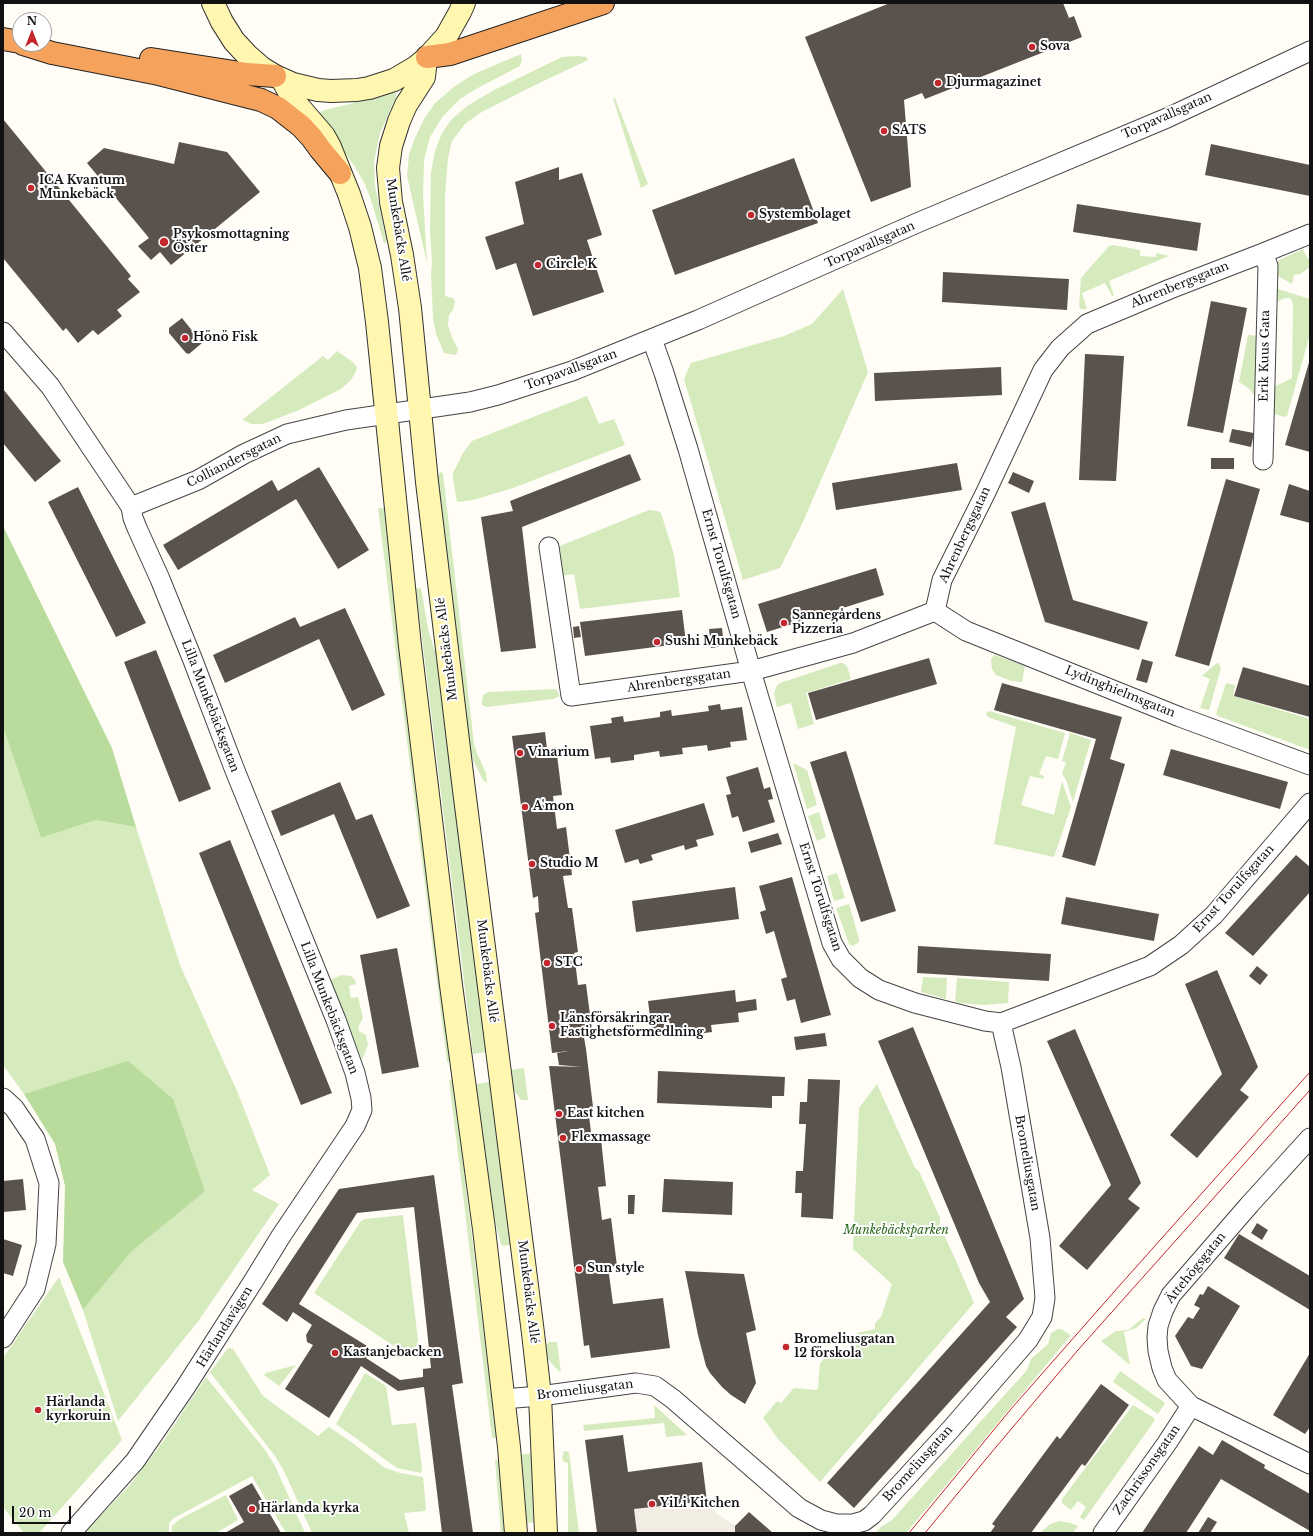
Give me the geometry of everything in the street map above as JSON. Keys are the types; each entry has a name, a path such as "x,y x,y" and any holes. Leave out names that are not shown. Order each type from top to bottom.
{"highway":[{"path":"427,58 450,54 603,3"},
{"path":"52,42 247,74 278,77"},
{"path":"46,52 159,74 261,100 278,108 301,126 340,173"}],"street":[{"path":"213,3 228,33 247,55 278,77 294,84 318,90 331,91 369,88 394,80 405,74 427,58 446,37 464,3"},
{"name":"Torpavallsgatan","path":"420,410 470,402 498,395 572,371 652,339 768,290 917,223 1167,118 1310,51"},
{"name":"Munkebäcks Allé","path":"427,58 424,77 406,105 399,121 391,146 388,168 391,202 402,255 410,308 426,475 540,1396 546,1533"},
{"path":"278,77 294,102 324,136 340,173 360,227 370,268 377,322 412,660 461,1065 477,1176 503,1399 516,1533"},
{"name":"Ahrenbergsgatan","path":"549,547 571,696 751,671 853,643 935,611 942,580 985,494 1043,370 1060,348 1087,324 1170,288 1310,234"},
{"name":"Erik Kuus Gata","path":"1263,253 1268,266 1263,460"},
{"name":"Lilla Munkebäcksgatan","path":"3,332 50,386 131,507 133,518 192,658 234,768 336,1020 359,1086 362,1098 362,1110"},
{"name":"Ernst Torulfsgatan","path":"652,339 690,455 751,671 832,943 841,959 860,978 879,990 915,1003 985,1021 1001,1023 1150,966 1181,945 1214,915 1310,803"},
{"path":"386,414 420,410"},
{"name":"Colliandersgatan","path":"131,507 198,480 244,454 287,434 346,420 386,414"},
{"name":"Lydinghielmsgatan","path":"935,611 966,631 1194,722 1310,765"},
{"name":"Bromeliusgatan","path":"503,1399 636,1384 655,1386 673,1399 799,1508 821,1520 836,1524 858,1523 864,1521 872,1515 1028,1340 1042,1317 1045,1298 1040,1238 1011,1067 1001,1023"},
{"path":"3,1098 14,1108 35,1139 49,1183 46,1244 34,1290 3,1338"},
{"name":"Härlandavägen","path":"71,1533 135,1461 185,1388 281,1236 355,1126 362,1110"},
{"name":"Ättehögsgatan","path":"1310,1138 1201,1259 1171,1295 1162,1311 1158,1326 1157,1338 1162,1368 1168,1380 1191,1406 1310,1464"},
{"name":"Zachrissonsgatan","path":"1103,1533 1167,1443 1191,1406"}],"green space":[{"path":"521,54 522,60 520,66 460,99 443,116 430,137 424,160 423,194 427,263 407,176 409,154 415,138 424,119 435,103 455,86 474,74"},
{"path":"562,57 586,57 588,60 480,113 465,124 452,141 448,158 445,195 445,296 453,298 455,301 453,310 449,315 448,325 458,349 455,355 444,353 436,334 433,318 430,230 431,173 435,151 442,133 451,120 467,106 494,90"},
{"path":"394,92 396,93 396,97 380,133 374,162 375,186 386,238 386,243 384,243 365,184 355,167 319,116 320,112 325,110"},
{"path":"613,98 615,98 648,184 641,188"},
{"path":"1113,245 1140,250 1140,256 1156,257 1156,253 1169,256 1109,281 1114,295 1112,296 1105,283 1082,293 1087,309 1081,309 1079,306 1081,278 1109,246"},
{"path":"1304,249 1304,252 1309,260 1309,268 1300,274 1294,275 1292,284 1276,275 1275,269 1277,263 1281,259"},
{"path":"1275,288 1310,299 1310,334 1287,416 1285,417 1274,414 1273,391 1274,387 1292,378 1293,303 1290,298 1285,298 1276,302"},
{"path":"843,289 868,372 802,524 780,568 743,580 684,379 691,363 784,336 812,324"},
{"path":"1248,335 1258,336 1257,398 1248,388 1239,382"},
{"path":"337,351 353,362 357,367 351,380 341,389 299,410 263,424 252,424 242,420 323,356 328,360"},
{"path":"587,396 599,424 614,419 625,445 513,488 473,500 457,502 453,473 463,453 472,441"},
{"path":"440,472 443,473 474,744 486,773 487,783 483,780 471,756 445,551 438,477"},
{"path":"378,508 384,508 450,1058 449,1062 447,1062"},
{"path":"649,510 658,511 661,513 674,555 680,597 580,609 574,574 559,576 555,548"},
{"path":"3,526 112,748 136,827 96,820 41,838 3,727"},
{"path":"421,588 428,628 434,649 438,656 487,1052 473,1054 416,589"},
{"path":"995,655 1025,666 1022,682 1011,681 996,675 992,669 991,660"},
{"path":"1218,662 1221,668 1209,710 1200,708 1210,679 1202,676"},
{"path":"840,663 847,666 851,679 806,693 814,724 798,729 791,703 777,707 774,694 777,685"},
{"path":"1226,683 1235,685 1233,696 1310,719 1310,750 1218,716 1216,714"},
{"path":"556,689 560,696 553,699 487,707 482,705 483,695 488,692"},
{"path":"989,711 1065,733 1058,759 1046,756 1039,774 1044,776 1043,779 1030,776 1021,805 1054,815 1062,781 1071,807 1054,857 994,844 1016,727 988,717 986,713"},
{"path":"3,727 41,838 96,820 136,827 180,965 237,1091 270,1175 252,1190 279,1204 199,1320 118,1421 83,1310 131,1252 205,1190 128,1062 24,1094 3,1065"},
{"path":"1070,733 1091,740 1073,802 1066,780 1062,773 1066,763 1062,761"},
{"path":"793,763 807,770 817,805 807,809"},
{"path":"819,812 826,837 817,841 808,816"},
{"path":"837,873 845,898 834,901 827,876"},
{"path":"849,904 859,939 859,942 853,946 849,944 836,908"},
{"path":"341,975 351,976 355,980 356,984 349,986 351,998 358,997 363,1018 358,1027 359,1031 366,1035 368,1045 362,1060 330,980"},
{"path":"923,977 947,978 946,999 921,992"},
{"path":"957,978 1009,982 1008,1003 984,1005 959,1003 955,1001"},
{"path":"128,1061 173,1099 205,1191 131,1252 83,1310 63,1262 65,1186 55,1144 24,1094"},
{"path":"524,1068 528,1100 521,1100 513,1089 511,1070"},
{"path":"454,1079 497,1438 492,1438 449,1080"},
{"path":"490,1082 510,1243 510,1245 503,1246 501,1244 493,1214 476,1084"},
{"name":"Munkebäcksparken","path":"877,1084 915,1168 919,1171 940,1218 940,1226 974,1303 820,1482 778,1439 763,1418 777,1401 781,1403 794,1388 816,1390 818,1388 820,1363 833,1350 838,1354 850,1353 857,1333 875,1329 875,1323 881,1317 892,1284 853,1249 859,1108"},
{"path":"403,1215 418,1340 416,1348 412,1353 406,1352 394,1346 314,1293 361,1221 365,1219"},
{"path":"59,1277 122,1440 39,1533 24,1533 3,1507 3,1358"},
{"path":"1143,1318 1146,1319 1136,1328 1124,1332 1130,1365 1101,1341 1116,1331 1128,1330"},
{"path":"1061,1329 1071,1335 906,1533 875,1533 892,1520 1027,1370 1031,1359 1048,1344 1051,1333"},
{"path":"549,1342 557,1342 561,1373 551,1363 546,1355 545,1346"},
{"path":"228,1348 233,1349 263,1396 318,1436 329,1427 385,1468 400,1473 423,1477 426,1509 425,1511 404,1513 409,1533 312,1533 284,1471 275,1456 210,1372"},
{"path":"296,1365 279,1386 264,1375 266,1373"},
{"path":"1120,1371 1165,1403 1158,1414 1113,1382"},
{"path":"365,1373 386,1386 392,1425 416,1423 422,1467 421,1473 397,1468 336,1424"},
{"path":"206,1377 265,1450 275,1466 305,1533 286,1533 252,1476 174,1518 169,1523 169,1533 84,1533 130,1485 162,1443"},
{"path":"654,1405 687,1435 666,1437 664,1423 584,1431 583,1425 655,1418"},
{"path":"1133,1405 1155,1420 1084,1520 1080,1517 1086,1507 1078,1501 1071,1510 1062,1503 1062,1499"},
{"path":"564,1451 569,1452 579,1533 568,1533 568,1463 564,1462 562,1458"},
{"path":"533,1453 535,1522 527,1523 520,1455"},
{"path":"499,1459 507,1533 501,1533 495,1460"},
{"path":"226,1495 238,1520 216,1533 172,1533 172,1526 180,1519"},
{"path":"1059,1521 1078,1526 1073,1533 1040,1533 1050,1524"}],"shaded area":[{"path":"707,1501 716,1513 735,1526 735,1533 637,1533 634,1509"}],"building":[{"path":"890,3 1063,3 1069,18 1074,16 1082,37 925,99 922,93 904,100 911,187 871,202 805,37"},
{"name":"ICA Kvantum Munkebäck","path":"3,119 131,276 128,279 140,292 117,310 122,316 98,335 93,330 78,343 66,328 63,331 3,258"},
{"path":"179,142 227,152 260,192 171,265 160,252 151,260 138,246 149,238 87,163 104,148 174,164"},
{"path":"1211,144 1310,165 1310,196 1205,175"},
{"path":"794,158 818,223 675,275 652,210"},
{"path":"559,167 559,180 582,173 602,235 587,240 604,292 533,316 516,263 496,270 485,237 524,224 515,182"},
{"path":"1077,204 1201,223 1197,251 1073,232"},
{"path":"943,272 1069,279 1067,310 942,302"},
{"path":"1211,301 1247,308 1223,433 1187,426"},
{"name":"Hönö Fisk","path":"182,318 202,343 189,354 186,353 169,333 169,328"},
{"path":"1085,354 1124,356 1116,481 1079,480"},
{"path":"1310,359 1310,452 1285,445"},
{"path":"1001,367 1002,395 875,401 874,373"},
{"path":"3,389 61,461 35,482 3,443"},
{"path":"1232,429 1254,433 1251,447 1229,442"},
{"path":"630,454 641,480 522,527 536,648 501,652 481,517 513,511 510,501"},
{"path":"1211,458 1234,458 1234,469 1211,469"},
{"path":"957,463 962,490 836,510 832,483"},
{"path":"319,467 369,550 338,569 296,499 178,570 163,545 272,480 278,491"},
{"path":"1013,472 1034,481 1029,493 1008,483"},
{"path":"1226,479 1260,489 1209,666 1175,656"},
{"path":"1289,484 1310,491 1310,523 1280,515"},
{"path":"78,487 146,623 116,637 48,502"},
{"path":"1045,502 1073,600 1148,622 1139,650 1045,622 1011,512"},
{"path":"876,568 884,595 767,632 758,604"},
{"path":"345,608 385,695 352,711 319,639 225,683 213,655 295,617 300,627"},
{"path":"682,610 686,643 585,656 580,622"},
{"path":"579,626 581,637 574,638 573,627"},
{"path":"722,628 724,646 711,648 709,629"},
{"path":"156,650 211,789 179,802 124,662"},
{"path":"929,658 937,684 816,720 808,693"},
{"path":"1142,659 1153,662 1147,683 1136,680"},
{"path":"1243,667 1310,686 1310,717 1234,696"},
{"path":"1002,683 1122,717 1110,759 1125,764 1095,866 1062,857 1096,739 994,710"},
{"path":"720,704 721,710 742,707 747,740 730,742 731,747 708,751 707,745 682,748 683,754 660,757 659,751 634,755 634,760 611,763 610,757 595,759 590,726 612,723 611,718 623,716 624,722 660,717 660,712 671,710 672,716 709,711 708,706"},
{"path":"545,732 547,749 556,747 562,795 553,796 557,829 566,827 572,875 563,876 568,908 572,908 578,952 574,953 578,985 586,984 592,1030 583,1032 593,1107 588,1108 592,1140 601,1139 606,1186 598,1187 602,1220 611,1218 617,1266 608,1267 613,1304 663,1298 670,1348 591,1358 589,1345 584,1346 549,1066 582,1067 559,1065 557,1053 568,1051 552,1053 535,913 539,912 538,896 533,898 512,736"},
{"path":"1171,749 1288,782 1280,809 1163,775"},
{"path":"846,751 896,911 861,922 810,762"},
{"path":"758,767 764,789 770,787 773,799 768,800 775,822 743,832 738,816 732,818 726,795 731,794 726,777"},
{"path":"340,782 356,820 372,814 410,906 377,919 334,814 281,836 271,811"},
{"path":"704,803 714,835 696,840 698,846 685,850 684,845 651,855 653,860 640,864 638,859 625,863 615,830"},
{"path":"778,833 782,844 751,853 748,842"},
{"path":"230,840 332,1093 301,1105 199,853"},
{"path":"1296,855 1310,867 1310,892 1253,956 1225,933"},
{"path":"792,877 831,1015 801,1023 795,999 787,1001 781,979 787,977 774,931 766,934 760,912 766,910 759,886"},
{"path":"735,887 739,919 636,932 632,901"},
{"path":"1066,897 1159,914 1154,941 1061,924"},
{"path":"918,946 1051,954 1049,981 917,973"},
{"path":"397,948 419,1067 382,1074 360,955"},
{"path":"1257,966 1268,975 1260,985 1249,976"},
{"path":"1217,970 1258,1067 1240,1090 1249,1097 1197,1158 1170,1135 1222,1074 1185,984"},
{"path":"735,990 736,1002 756,999 757,1010 738,1013 739,1022 711,1025 712,1032 682,1036 681,1029 652,1032 648,1001"},
{"path":"913,1027 1024,1299 1006,1317 1017,1327 854,1508 827,1483 990,1302 979,1283 878,1041"},
{"path":"1075,1029 1141,1183 1128,1199 1140,1208 1087,1270 1059,1246 1111,1185 1047,1041"},
{"path":"825,1033 827,1046 796,1050 794,1037"},
{"path":"658,1071 785,1077 784,1096 772,1096 772,1108 657,1103"},
{"path":"808,1079 840,1080 833,1219 801,1217 802,1193 795,1193 796,1171 803,1171 806,1124 799,1124 800,1102 807,1102"},
{"path":"434,1175 463,1383 452,1385 473,1533 442,1533 424,1387 398,1391 361,1366 329,1418 285,1389 313,1345 307,1342 306,1335 312,1325 293,1312 287,1322 262,1304 339,1189","holes":["414,1207 431,1368 423,1369 423,1377 400,1380 366,1358 372,1349 299,1304 357,1213"]},
{"path":"23,1179 26,1210 3,1212 3,1181"},
{"path":"664,1179 733,1182 732,1215 662,1212"},
{"path":"628,1195 635,1195 634,1214 628,1214"},
{"path":"1257,1223 1268,1230 1262,1240 1251,1233"},
{"path":"1239,1234 1310,1276 1310,1310 1224,1258"},
{"path":"3,1239 22,1245 13,1276 3,1273"},
{"path":"685,1271 744,1274 756,1330 746,1333 756,1383 745,1404 722,1387 706,1366"},
{"path":"1208,1286 1240,1306 1202,1369 1191,1366 1175,1336 1188,1317 1193,1319 1200,1308 1194,1305 1200,1294 1203,1295"},
{"path":"1310,1353 1310,1427 1305,1434 1273,1415"},
{"path":"1101,1384 1129,1405 1085,1466 1082,1464 1031,1533 990,1533 995,1526 992,1524 1057,1436 1060,1439"},
{"path":"623,1435 628,1472 702,1462 707,1501 634,1509 637,1533 597,1533 585,1440"},
{"path":"1222,1440 1265,1465 1264,1468 1310,1494 1310,1531 1221,1479 1186,1533 1142,1533 1199,1446 1213,1455"},
{"name":"Härlanda kyrka","path":"252,1483 281,1533 225,1533 244,1522 229,1496"},
{"path":"749,1512 773,1533 735,1533 735,1526"},
{"path":"1208,1517 1217,1522 1210,1533 1198,1533"}],"tram line":[{"path":"909,1533 1011,1409 1310,1072"},
{"path":"925,1533 1078,1350 1310,1090"}],"place":[{"name":"Sova","path":"1032,47"},
{"name":"Djurmagazinet","path":"938,83"},
{"name":"SATS","path":"884,131"},
{"name":"ICA Kvantum Munkebäck","path":"31,188"},
{"name":"Systembolaget","path":"751,215"},
{"name":"Psykosmottagning Öster","path":"164,242"},
{"name":"Circle K","path":"538,265"},
{"name":"Hönö Fisk","path":"185,338"},
{"name":"Sannegårdens Pizzeria","path":"784,623"},
{"name":"Sushi Munkebäck","path":"657,642"},
{"name":"Vinarium","path":"520,753"},
{"name":"A'mon","path":"525,807"},
{"name":"Studio M","path":"532,864"},
{"name":"STC","path":"547,963"},
{"name":"Länsförsäkringar Fastighetsförmedlning","path":"552,1026"},
{"name":"East kitchen","path":"559,1114"},
{"name":"Flexmassage","path":"563,1138"},
{"name":"Sun style","path":"579,1269"},
{"name":"Bromeliusgatan 12 förskola","path":"786,1347"},
{"name":"Kastanjebacken","path":"335,1353"},
{"name":"Härlanda kyrkoruin","path":"38,1410"},
{"name":"YiLi Kitchen","path":"652,1504"},
{"name":"Härlanda kyrka","path":"252,1509"}]}
